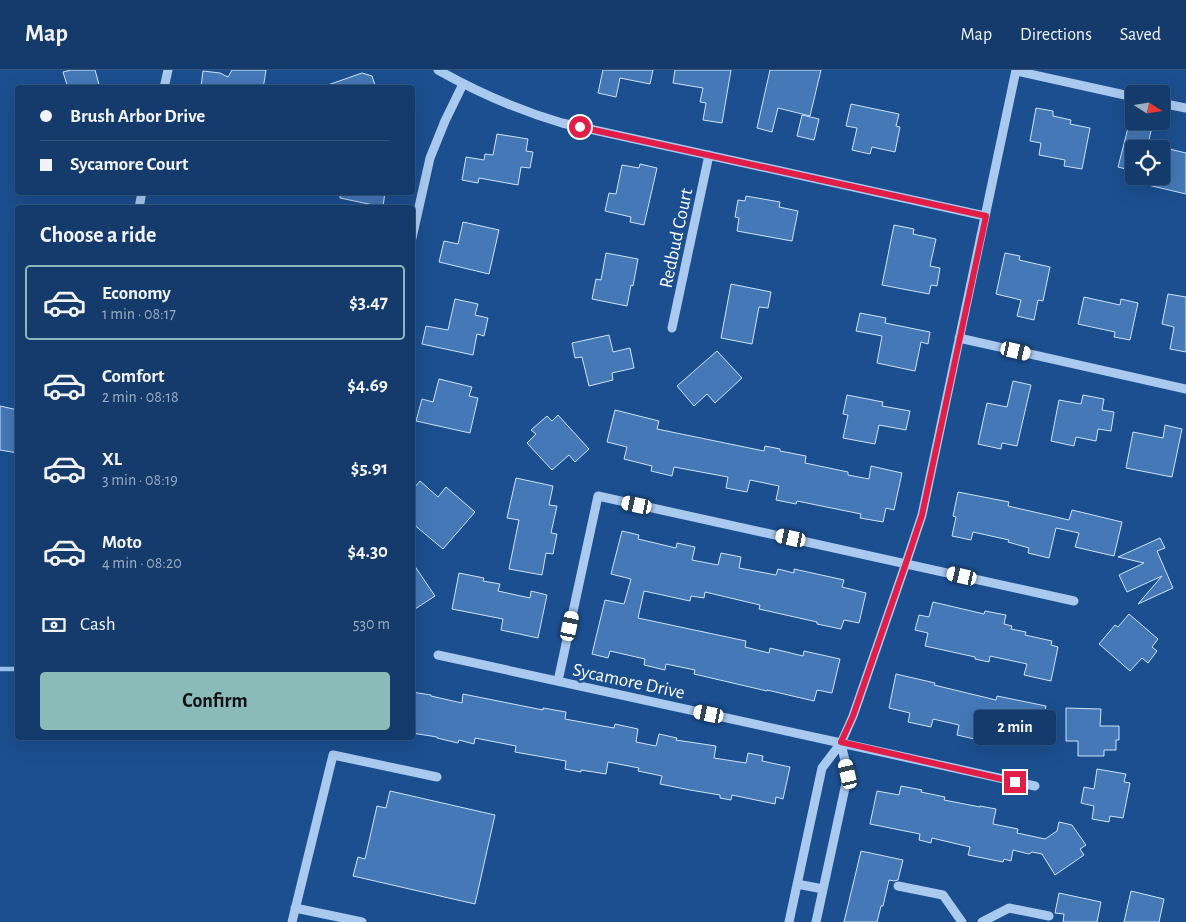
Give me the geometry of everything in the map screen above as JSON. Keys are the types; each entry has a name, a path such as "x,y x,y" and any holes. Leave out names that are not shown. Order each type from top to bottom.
{"street":[{"path":"165,85 168,70"},
{"path":"438,70 462,84 506,104 562,123 986,216"},
{"path":"789,922 822,768 841,742 853,716 922,515 1016,71 1125,95"},
{"path":"415,225 430,158 444,121 462,84"},
{"path":"1170,105 1186,108"},
{"name":"Redbud Court","path":"672,328 709,155"},
{"path":"959,338 1186,389"},
{"path":"558,681 598,496 1074,601"},
{"name":"Sycamore Drive","path":"438,655 1035,786"},
{"path":"816,922 848,774 841,742"},
{"path":"292,922 333,755 437,777"},
{"path":"797,884 823,889"},
{"path":"898,886 943,895 962,922"},
{"path":"295,908 362,922"},
{"path":"982,922 1009,908 1049,916"}],"building":[{"path":"95,70 99,85 67,85 63,72"},
{"path":"232,70 266,70 263,85 201,85 203,71 220,73 228,77"},
{"path":"603,70 653,70 650,84 620,78 616,97 598,93"},
{"path":"675,70 731,70 722,123 703,120 706,103 700,102 703,88 673,83"},
{"path":"770,70 821,70 810,116 778,108 772,132 757,128"},
{"path":"362,73 372,76 375,85 328,85"},
{"path":"851,104 899,114 896,126 900,127 895,152 872,147 870,154 852,150 857,128 846,126"},
{"path":"1036,108 1053,111 1053,116 1071,120 1070,124 1090,128 1082,169 1064,166 1065,160 1039,155 1041,143 1030,141"},
{"path":"802,115 819,119 814,140 797,136"},
{"path":"1127,130 1151,131 1149,140 1125,140 1125,169 1118,167"},
{"path":"497,134 528,139 526,151 533,152 530,168 521,167 518,185 479,178 478,183 462,180 466,157 484,160 485,154 493,155"},
{"path":"1170,149 1186,153 1186,194 1148,185 1170,185"},
{"path":"640,164 657,168 644,225 630,222 631,217 605,211 609,193 616,194 622,165 639,168"},
{"path":"340,195 385,195 383,205 373,205 340,198"},
{"path":"746,196 780,202 779,207 798,211 792,241 737,231 739,218 735,217 738,200 745,201"},
{"path":"463,222 499,230 489,274 439,262 444,241 458,244"},
{"path":"894,225 914,229 913,234 936,239 930,266 940,268 937,286 931,285 929,294 882,285"},
{"path":"606,253 638,259 627,306 592,299 596,279 601,280"},
{"path":"1005,253 1020,256 1019,260 1050,267 1043,301 1038,300 1034,320 1017,316 1021,300 996,294"},
{"path":"731,284 771,292 768,308 759,307 752,344 721,338"},
{"path":"1168,294 1186,297 1186,352 1170,349 1174,327 1162,324"},
{"path":"1084,297 1120,305 1121,299 1138,303 1130,340 1114,337 1115,332 1078,324"},
{"path":"455,299 478,304 475,315 488,318 484,336 477,334 473,355 422,344 426,326 448,330"},
{"path":"860,313 886,318 885,323 930,332 928,344 921,342 915,371 877,363 882,336 856,331"},
{"path":"609,335 613,352 630,348 634,368 612,373 613,380 589,386 582,357 575,358 572,343"},
{"path":"717,351 742,378 715,403 707,394 694,406 677,386"},
{"path":"439,379 472,387 469,396 478,398 470,433 416,421 422,399 433,402"},
{"path":"1013,381 1031,385 1017,446 1002,443 1001,449 978,444 987,403 1007,407"},
{"path":"847,395 883,402 882,406 910,411 906,430 879,425 875,444 843,438 848,415 843,414"},
{"path":"1083,395 1104,399 1102,410 1114,412 1111,431 1098,429 1096,441 1076,437 1074,446 1051,441 1059,400 1081,404"},
{"path":"0,406 15,409 15,452 0,450"},
{"path":"615,410 659,421 657,429 764,451 765,446 806,456 805,463 848,472 848,475 869,479 871,466 902,473 894,510 886,508 883,522 860,518 861,514 797,501 796,504 776,500 779,486 750,480 747,492 726,488 728,477 674,467 672,476 651,471 652,466 624,459 627,447 607,442"},
{"path":"558,415 589,449 575,462 569,455 552,470 527,443 536,434 531,430 547,416 552,421"},
{"path":"1165,425 1182,429 1172,477 1126,468 1133,432 1163,438"},
{"path":"516,478 553,486 549,505 557,506 551,533 557,534 553,554 546,553 542,575 509,569 519,520 507,518"},
{"path":"420,481 438,497 446,487 475,512 443,549 415,526 415,487"},
{"path":"958,492 1009,502 1008,506 1069,520 1072,510 1122,522 1114,556 1075,547 1079,533 1056,528 1049,558 1028,553 1029,548 1008,542 1009,540 973,532 971,540 952,536 956,517 953,516"},
{"path":"622,531 639,535 638,539 676,548 677,543 695,547 692,560 718,565 721,553 741,557 739,568 776,575 778,569 794,573 794,569 844,580 842,587 866,593 859,623 844,620 841,629 759,609 760,605 705,592 704,598 691,596 690,601 644,591 638,618 746,641 745,647 769,653 770,648 803,656 804,651 840,659 832,693 817,690 814,701 694,674 695,670 666,664 665,670 644,665 645,659 610,651 608,658 592,654 605,600 624,604 631,579 611,574"},
{"path":"1160,538 1165,548 1157,551 1173,588 1138,604 1162,576 1127,592 1119,575 1144,563 1118,557"},
{"path":"415,566 435,596 415,609"},
{"path":"459,573 484,578 483,581 500,584 498,591 530,598 531,591 547,595 538,638 501,630 503,619 452,609"},
{"path":"933,602 984,614 985,611 1006,615 1004,624 1012,626 1011,629 1026,632 1025,635 1052,641 1051,645 1058,647 1051,681 1024,675 1027,664 990,656 989,662 925,646 928,633 915,630 919,615 929,617"},
{"path":"1129,614 1158,639 1152,647 1157,651 1148,663 1142,658 1130,671 1099,644 1115,625 1118,627"},
{"path":"896,674 996,700 997,696 1046,706 1039,738 1015,734 1013,743 980,736 979,740 957,735 959,725 933,719 931,727 908,722 910,713 889,708"},
{"path":"415,692 462,703 463,694 543,710 543,708 566,712 565,719 614,728 615,724 638,729 636,742 656,746 659,734 677,738 676,740 716,746 714,758 746,763 748,753 763,756 762,761 790,767 783,799 776,797 775,804 732,795 731,800 720,798 720,795 660,784 662,776 638,771 639,768 608,762 606,774 581,770 581,772 565,769 566,761 515,752 516,746 475,738 474,744 459,740 458,743 415,733"},
{"path":"1066,708 1101,709 1100,726 1119,726 1119,740 1116,740 1116,750 1104,750 1104,756 1078,756 1078,741 1066,741"},
{"path":"1097,769 1126,774 1124,782 1130,783 1123,818 1110,816 1109,822 1092,819 1094,806 1081,803 1084,787 1094,789"},
{"path":"901,786 945,797 944,800 996,809 993,824 1018,829 1017,833 1045,839 1057,831 1059,822 1072,825 1086,845 1080,849 1084,855 1055,875 1042,854 1032,852 1029,854 1013,850 1011,861 1004,859 1003,862 968,855 970,847 932,838 931,843 919,840 920,834 870,824 877,791 899,795"},
{"path":"390,791 495,815 475,904 353,876 358,857 365,859 377,806 386,808"},
{"path":"861,851 903,860 898,880 889,880 877,922 844,922"},
{"path":"1131,891 1164,899 1159,922 1124,922"},
{"path":"1059,893 1101,902 1097,922 1063,922 1064,914 1055,913"}],"waterway":[{"path":"0,669 15,669"}],"route":[{"path":"580,127 986,216 922,515 853,716 841,742 1015,782"}]}
